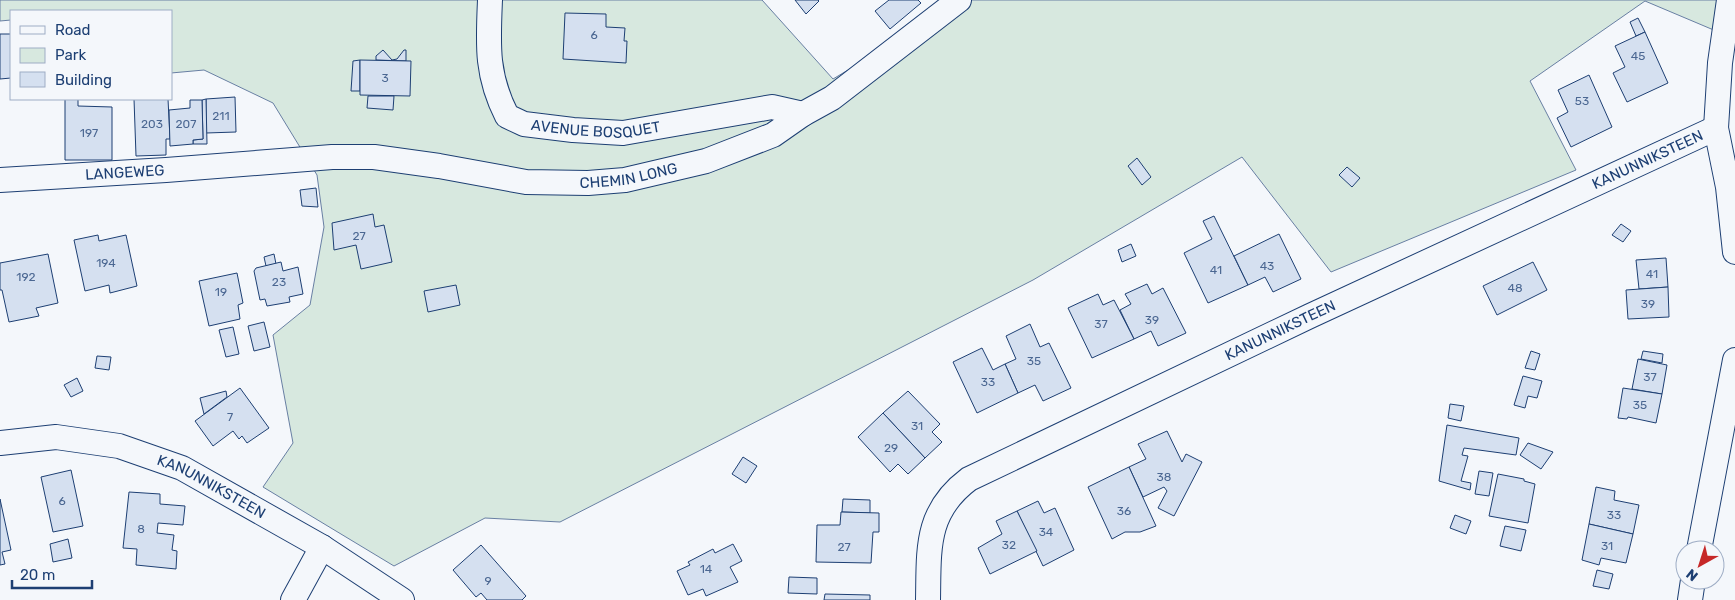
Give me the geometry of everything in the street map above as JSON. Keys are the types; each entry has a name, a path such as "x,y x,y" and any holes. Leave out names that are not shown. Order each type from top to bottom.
{"street":[{"name":"AVENUE BOSQUET","path":"490,0 488,43 492,83 506,116 524,124 573,130 623,133 772,107 804,114"},
{"name":"CHEMIN LONG","path":"251,163 332,157 374,157 439,166 526,182 588,183 625,180 706,161 773,135 832,98 959,0"},
{"path":"1729,0 1728,64 1716,128 1728,187 1735,252"},
{"name":"KANUNNIKSTEEN","path":"928,600 930,539 937,514 953,491 969,479 1310,316 1716,128"},
{"name":"LANGEWEG","path":"0,180 251,163"},
{"path":"1701,540 1735,360"},
{"name":"KANUNNIKSTEEN","path":"0,443 56,437 119,446 182,468 322,547 402,600"},
{"path":"294,600 322,547"}],"green space":[{"path":"0,0 762,0 833,79 965,0 1735,0 1735,39 1645,1 1530,81 1576,170 1331,272 1242,157 1033,280 560,522 485,518 394,566 263,487 293,443 273,335 310,305 324,227 317,175 273,103 204,70 172,73 172,10 10,10 10,20 0,21"}],"building":[{"path":"795,0 818,0 819,1 806,14"},
{"path":"889,0 918,0 921,3 890,29 875,11"},
{"path":"565,13 606,14 606,27 625,28 624,41 627,41 626,63 563,59"},
{"path":"1638,18 1645,32 1636,36 1630,22"},
{"path":"1645,32 1668,83 1627,102 1613,73 1625,67 1615,46"},
{"path":"0,34 10,34 10,78 0,79"},
{"path":"383,50 392,60 397,59 406,50 406,61 376,60 376,56"},
{"path":"360,60 360,91 351,91 353,61"},
{"path":"360,60 411,61 410,96 360,95"},
{"path":"1589,75 1612,127 1571,147 1557,118 1568,112 1558,90"},
{"path":"368,96 394,96 393,110 367,108"},
{"path":"235,97 236,132 206,133 206,99"},
{"path":"206,99 207,144 193,144 193,140 203,139 202,100"},
{"path":"65,100 78,100 78,106 112,107 112,160 65,160"},
{"path":"134,100 168,100 170,139 166,139 166,155 136,156"},
{"path":"190,100 202,100 203,139 193,140 193,144 170,146 169,110 190,108"},
{"path":"1137,158 1151,177 1142,185 1128,166"},
{"path":"1347,167 1360,178 1352,187 1339,175"},
{"path":"316,188 318,207 302,206 300,190"},
{"path":"373,214 375,227 384,225 392,262 361,269 356,245 334,250 332,223"},
{"path":"1214,216 1248,285 1208,303 1184,253 1212,239 1203,221"},
{"path":"1621,224 1631,231 1623,242 1612,235"},
{"path":"1279,234 1301,279 1273,292 1265,277 1248,285 1234,256"},
{"path":"98,235 99,241 126,235 137,286 110,293 109,285 85,291 74,240"},
{"path":"1131,244 1136,256 1122,262 1118,250"},
{"path":"48,254 58,303 36,308 39,316 9,322 2,290 0,290 0,263"},
{"path":"274,254 276,264 266,266 264,257"},
{"path":"1666,258 1668,287 1639,289 1636,260"},
{"path":"281,262 283,271 298,267 303,294 289,297 290,302 267,306 265,299 260,300 254,271 256,268"},
{"path":"1533,262 1547,290 1497,315 1483,286"},
{"path":"237,273 243,303 238,305 240,319 209,326 199,281"},
{"path":"1147,284 1152,294 1163,288 1186,333 1158,346 1151,331 1134,339 1120,310 1131,304 1125,294"},
{"path":"456,285 460,305 428,312 424,291"},
{"path":"1668,287 1669,317 1628,319 1626,290"},
{"path":"1098,294 1103,305 1114,300 1134,339 1092,358 1068,308"},
{"path":"264,322 270,347 254,351 248,326"},
{"path":"1030,324 1040,347 1049,343 1071,388 1043,401 1035,385 1018,393 1005,364 1016,359 1006,336"},
{"path":"233,327 239,354 226,357 219,330"},
{"path":"982,348 993,370 1005,364 1018,393 977,413 953,362"},
{"path":"1531,351 1540,354 1535,370 1525,368"},
{"path":"1643,351 1663,354 1662,363 1641,359"},
{"path":"97,356 111,357 109,370 95,368"},
{"path":"1638,359 1667,365 1662,394 1632,389"},
{"path":"1523,376 1542,381 1537,398 1528,396 1525,408 1514,405"},
{"path":"77,378 83,391 71,397 64,385"},
{"path":"240,388 269,428 247,443 242,436 239,439 233,431 213,446 195,421"},
{"path":"1623,388 1662,394 1656,423 1628,417 1627,419 1618,418"},
{"path":"226,391 227,397 204,414 200,398"},
{"path":"908,391 940,424 932,432 942,442 925,458 883,413"},
{"path":"1450,404 1464,406 1461,421 1448,418"},
{"path":"883,413 925,458 908,474 898,464 890,472 858,437"},
{"path":"1447,425 1519,438 1516,455 1464,448 1462,455 1468,456 1461,481 1471,483 1470,490 1439,481"},
{"path":"1167,431 1182,462 1186,454 1202,462 1174,516 1158,508 1167,491 1164,487 1143,497 1129,467 1146,459 1138,444"},
{"path":"1528,443 1553,452 1541,469 1520,455"},
{"path":"743,457 757,466 746,483 732,474"},
{"path":"1129,467 1156,526 1140,532 1125,532 1112,539 1088,487"},
{"path":"71,470 83,526 53,532 41,477"},
{"path":"1479,471 1493,473 1489,496 1475,494"},
{"path":"1498,474 1524,479 1524,481 1535,484 1528,523 1489,516"},
{"path":"1596,487 1615,491 1614,500 1639,505 1633,534 1589,524"},
{"path":"129,492 160,494 160,504 185,506 183,525 158,523 157,533 174,535 172,550 177,551 176,569 136,565 137,549 123,548"},
{"path":"0,499 11,550 2,552 5,564 0,565"},
{"path":"843,499 870,500 870,513 842,512"},
{"path":"1038,501 1044,513 1055,508 1074,550 1043,566 1017,511"},
{"path":"1017,511 1037,551 990,574 978,548 1002,534 996,521"},
{"path":"841,512 879,513 879,532 873,532 871,563 816,562 817,525 840,525"},
{"path":"1455,515 1471,521 1466,534 1450,528"},
{"path":"1589,524 1633,534 1626,563 1601,558 1599,565 1582,560"},
{"path":"1505,526 1526,530 1521,551 1500,546"},
{"path":"68,539 72,558 53,562 50,544"},
{"path":"733,544 742,561 730,567 738,582 706,596 703,589 688,595 677,571 690,565 688,562 713,549 715,553"},
{"path":"481,545 526,596 522,600 487,600 481,593 476,597 453,570"},
{"path":"1597,570 1613,574 1609,589 1593,586"},
{"path":"789,577 817,578 817,594 788,593"},
{"path":"825,594 870,595 870,600 824,600"}]}
